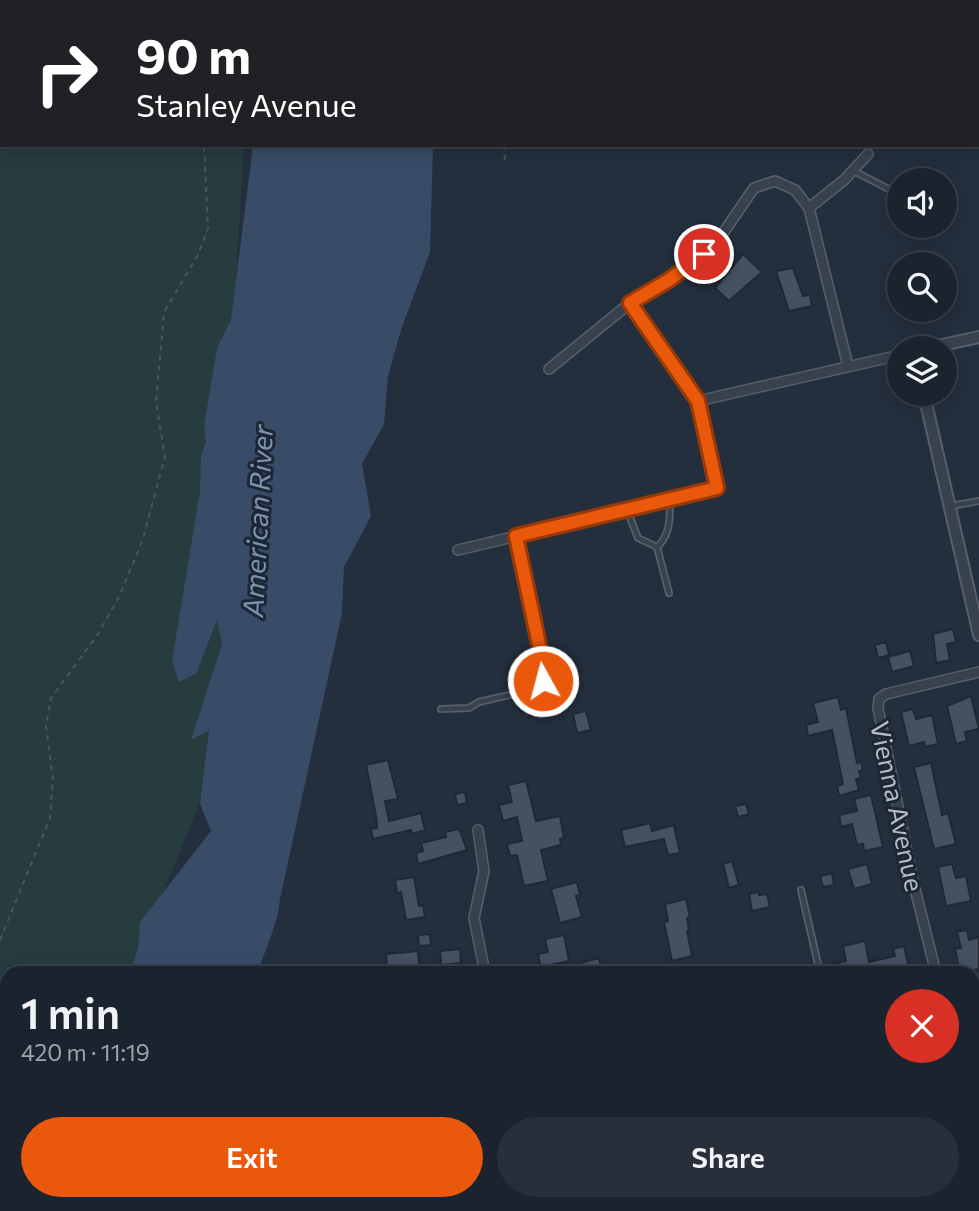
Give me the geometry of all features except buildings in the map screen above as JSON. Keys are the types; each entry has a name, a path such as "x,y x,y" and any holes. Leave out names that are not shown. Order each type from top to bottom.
{"street":[{"path":"809,208 854,170 871,150"},
{"path":"549,369 630,303 669,280 704,254 732,222 749,194 761,184 775,181 789,186 809,208 848,366"},
{"path":"458,550 717,488 698,401 630,303"},
{"path":"957,342 979,337"},
{"path":"698,401 887,358"},
{"path":"927,406 979,635"},
{"name":"Vienna Avenue","path":"934,966 913,881 878,708 879,699 886,694 979,672"},
{"path":"478,830 484,871 474,918 484,966"}],"lane":[{"path":"854,170 887,188"},
{"path":"657,547 664,540 671,516 669,500"},
{"path":"950,506 979,501"},
{"path":"627,510 638,538 657,547"},
{"path":"441,709 469,708 479,702 536,689 543,681 544,668 516,536"},
{"path":"657,547 669,593"},
{"path":"801,890 818,966"}],"path":[{"path":"0,940 50,818 53,779 46,726 51,698 97,634 119,597 143,538 165,456 156,391 164,312 198,255 208,229 204,147"},
{"path":"504,147 505,165"}],"green space":[{"path":"0,147 244,147 231,366 241,573 212,772 134,966 0,966"}],"water":[{"name":"American River","path":"253,147 433,147 430,252 401,330 388,376 384,424 362,464 371,516 344,567 342,613 277,918 260,966 132,966 138,949 140,922 211,831 200,804 209,730 191,740 222,644 217,620 196,674 179,682 172,661 200,491 201,456 206,442 204,426 217,348 231,320"}],"route":[{"path":"543,681 544,668 516,536 717,488 698,401 630,303 669,280 704,254"}]}
